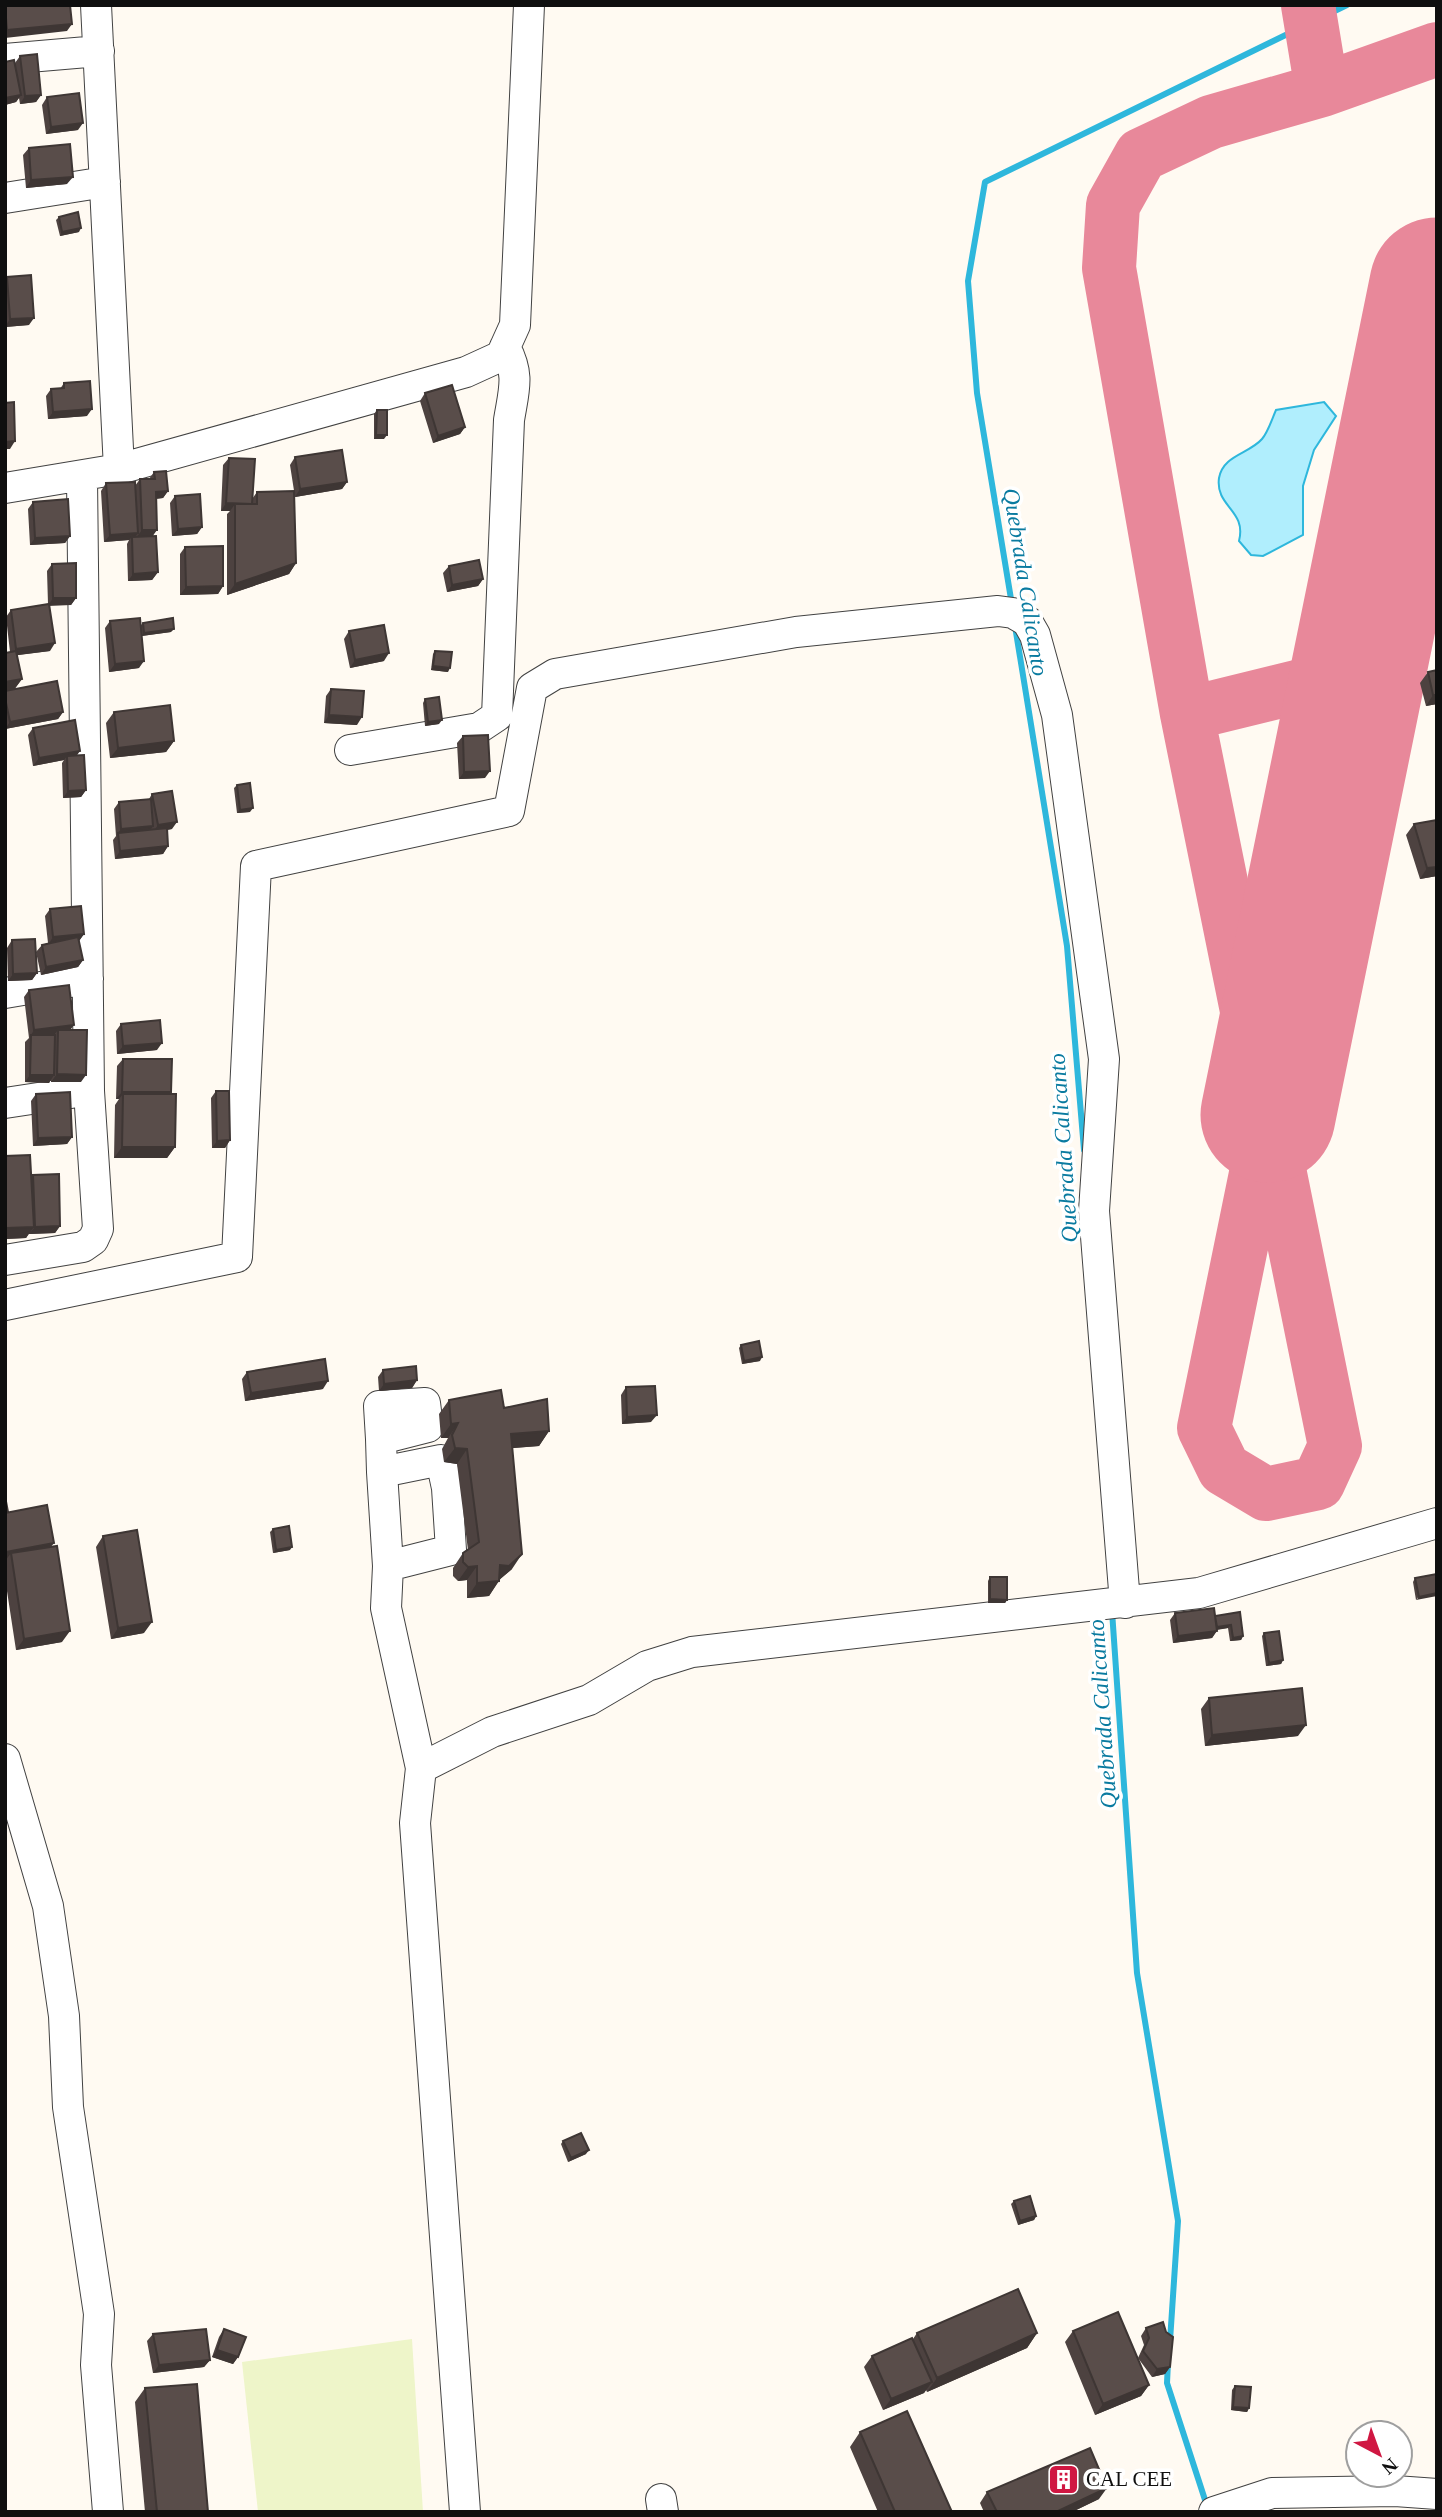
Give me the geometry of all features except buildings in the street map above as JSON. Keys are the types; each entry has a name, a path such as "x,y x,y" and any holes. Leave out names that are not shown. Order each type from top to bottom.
{"street":[{"path":"96,5 119,469"},
{"path":"5,488 82,478 119,469 466,372 501,356 515,325 529,5"},
{"path":"5,59 99,51"},
{"path":"5,198 105,182"},
{"path":"351,750 479,728 497,716 509,420 516,376 505,347"},
{"path":"5,1260 83,1247 93,1240 98,1228 89,1091 82,478"},
{"path":"5,1305 237,1257 256,866 509,811 532,688 555,674 796,632 998,611 1013,613 1027,621 1035,635 1057,715 1104,1059 1094,1211 1115,1604"},
{"path":"5,993 88,979"},
{"path":"5,1104 89,1091"},
{"path":"381,1439 388,1566 386,1608 421,1768 415,1823 465,2512"},
{"path":"382,1472 441,1460 449,1513 451,1550 388,1566"},
{"path":"421,1768 492,1732 589,1700 647,1666 692,1652 1199,1593 1437,1523"},
{"path":"5,1759 48,1906 64,2016 68,2107 99,2314 96,2365 108,2512"},
{"path":"1217,2511 1272,2493 1395,2491 1437,2494"}],"green space":[{"path":"412,2339 423,2512 258,2512 242,2362"}],"water":[{"path":"1324,402 1336,416 1314,450 1303,486 1303,535 1263,556 1251,555 1239,541 1239,522 1219,488 1221,470 1262,439 1276,410"}],"waterway":[{"name":"Quebrada Calicanto","path":"1012,605 977,393 968,281 985,182 1347,5"},
{"name":"Quebrada Calicanto","path":"1015,626 1067,946 1084,1150"},
{"name":"Quebrada Calicanto","path":"1112,1611 1137,1973 1178,2221 1170,2341"},
{"name":"Quebrada Calicanto","path":"1168,2362 1167,2383 1207,2506"}],"taxiway":[{"path":"1308,5 1322,90"},
{"path":"1268,1115 1204,1428 1224,1469 1266,1494 1318,1483 1335,1446 1187,714 1109,268 1113,205 1141,155 1211,122 1322,90 1437,49"},
{"path":"1187,714 1358,672"}],"runway":[{"path":"1268,1115 1437,285"}],"place":[{"name":"CAL CEE","path":"1063,2479"}]}
